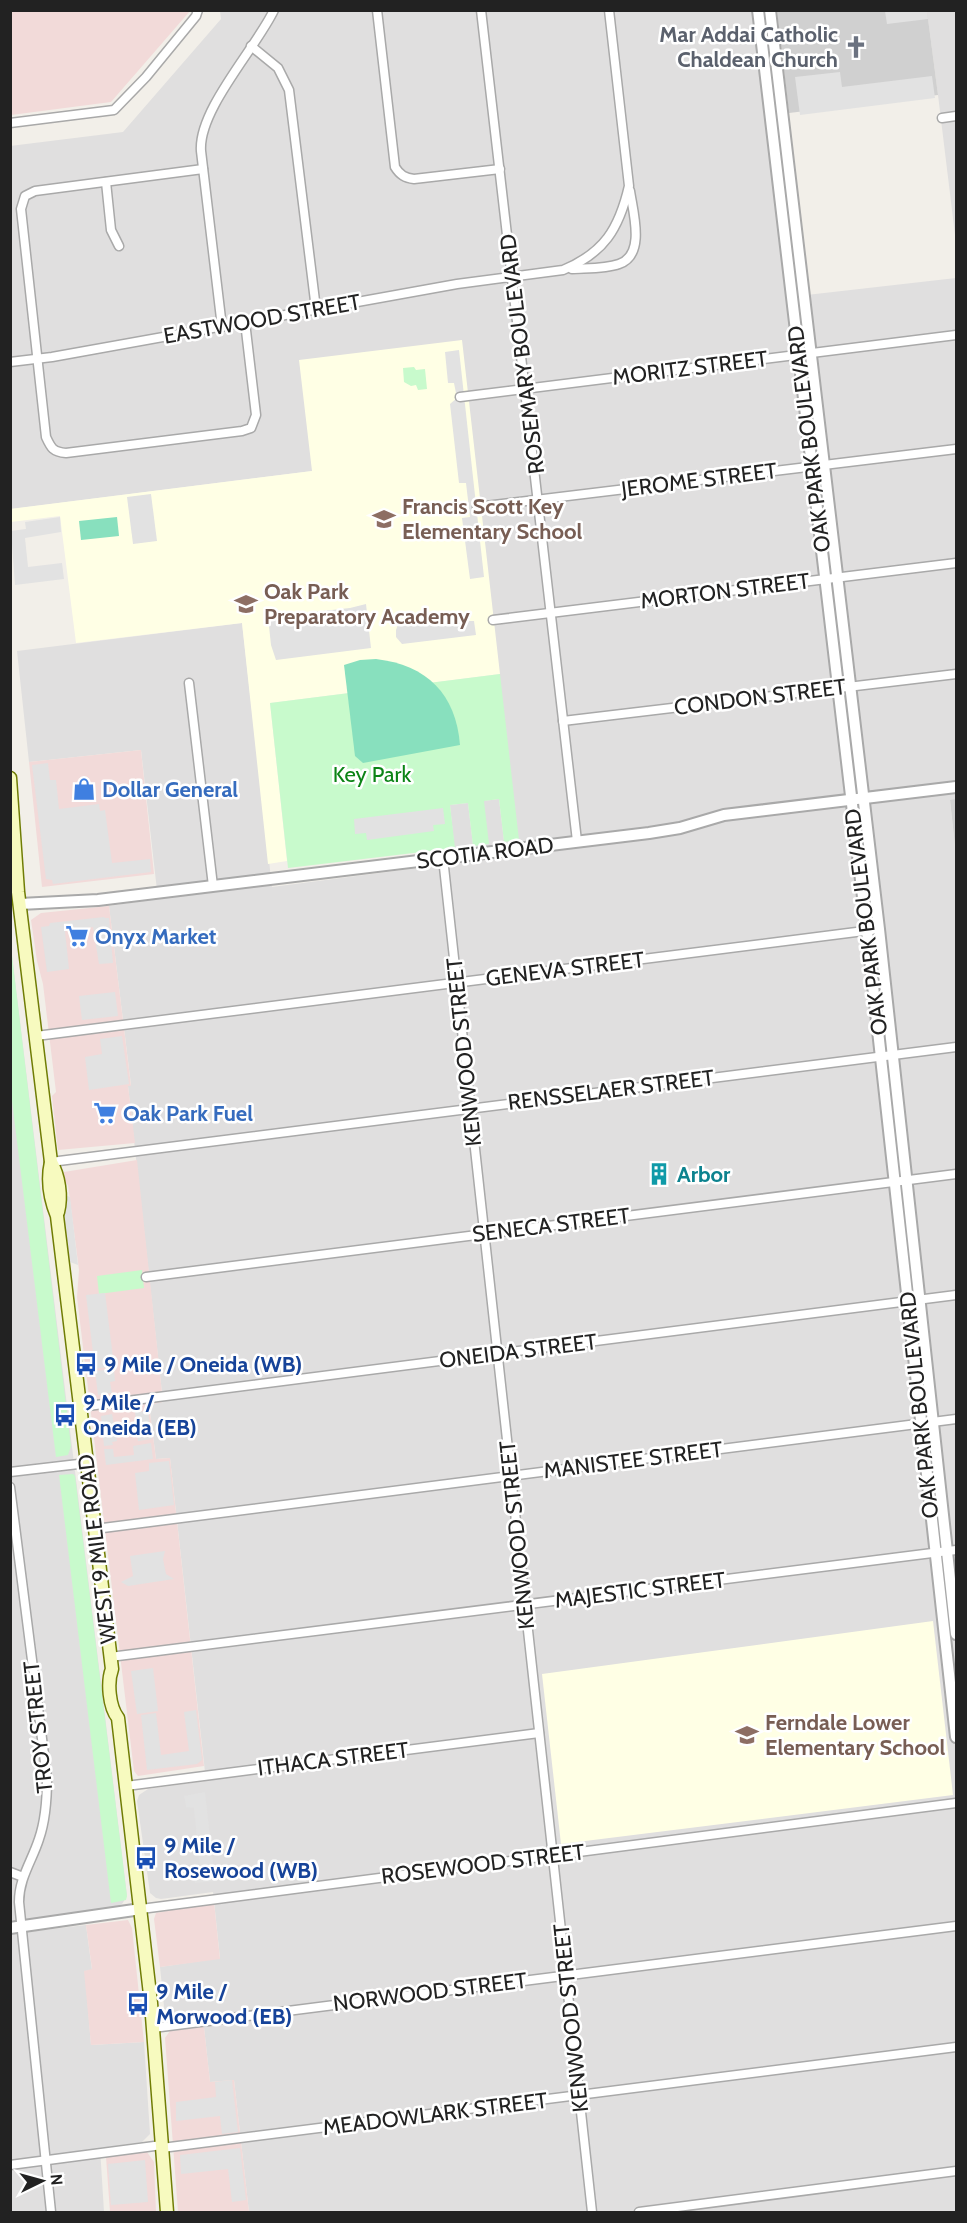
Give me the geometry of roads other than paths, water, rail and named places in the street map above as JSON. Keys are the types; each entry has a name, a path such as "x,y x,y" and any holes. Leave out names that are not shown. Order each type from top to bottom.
{"main road":[{"name":"WEST 9 MILE ROAD","path":"10,778 15,905 36,1036 51,1162 57,1172 60,1203 57,1216 111,1663 117,1676 119,1693 121,1711 118,1718 153,2028 167,2212"}],"street":[{"path":"10,123 114,110 146,76 196,16 198,10"},
{"path":"222,327 200,142 206,122 274,10"},
{"path":"377,10 395,167 398,172 407,178 414,179 500,169"},
{"name":"ROSEMARY BOULEVARD","path":"481,10 577,842"},
{"name":"EASTWOOD STREET","path":"10,362 222,327 457,284 616,265 630,257 635,246 635,232 609,10"},
{"name":"OAK PARK BOULEVARD","path":"887,1055 867,931 758,12 771,12 879,929 887,1055 913,1301 927,1423 957,1634"},
{"path":"251,46 278,68 289,90 316,309"},
{"path":"770,107 782,105"},
{"path":"942,117 957,116"},
{"path":"203,169 34,191 23,199 21,209 46,437 51,448 58,453 66,453 251,428 256,415 245,322"},
{"path":"105,182 111,230 119,246"},
{"path":"563,270 591,256 604,243 615,228 624,207 629,186"},
{"name":"MORITZ STREET","path":"460,397 957,335"},
{"name":"JEROME STREET","path":"477,507 957,449"},
{"name":"MORTON STREET","path":"493,620 957,563"},
{"name":"CONDON STREET","path":"563,721 957,674"},
{"path":"189,683 213,886"},
{"name":"SCOTIA ROAD","path":"15,905 98,900 673,830 724,815 957,787"},
{"name":"KENWOOD STREET","path":"443,858 592,2212"},
{"name":"GENEVA STREET","path":"36,1036 879,929"},
{"name":"RENSSELAER STREET","path":"51,1162 957,1047"},
{"name":"SENECA STREET","path":"146,1277 957,1174"},
{"name":"ONEIDA STREET","path":"80,1407 957,1295"},
{"name":"MANISTEE STREET","path":"95,1529 957,1419"},
{"path":"10,1472 87,1462"},
{"name":"TROY STREET","path":"10,1487 47,1791 39,1841 19,1890 16,1928 51,2212"},
{"name":"OAK PARK BOULEVARD","path":"946,1551 957,1737"},
{"name":"MAJESTIC STREET","path":"111,1663 524,1604 946,1551"},
{"name":"ITHACA STREET","path":"126,1786 539,1733"},
{"name":"ROSEWOOD STREET","path":"16,1928 553,1854 957,1803"},
{"path":"10,1872 23,1877"},
{"name":"NORWOOD STREET","path":"153,2028 957,1926"},
{"name":"MEADOWLARK STREET","path":"10,2165 580,2096 957,2047"},
{"path":"639,2212 957,2171"}],"place":[{"name":"Mar Addai Catholic Chaldean Church","path":"856,47"},
{"name":"Francis Scott Key Elementary School","path":"384,519"},
{"name":"Oak Park Preparatory Academy","path":"246,604"},
{"name":"Dollar General","path":"84,789"},
{"name":"Onyx Market","path":"77,936"},
{"name":"Oak Park Fuel","path":"105,1113"},
{"name":"Arbor","path":"659,1174"},
{"name":"9 Mile / Oneida (WB)","path":"86,1364"},
{"name":"9 Mile / Oneida (EB)","path":"65,1415"},
{"name":"Ferndale Lower Elementary School","path":"747,1735"},
{"name":"9 Mile / Rosewood (WB)","path":"146,1858"},
{"name":"9 Mile / Morwood (EB)","path":"138,2004"}],"park label":[{"name":"Key Park","path":"372,774"}]}
